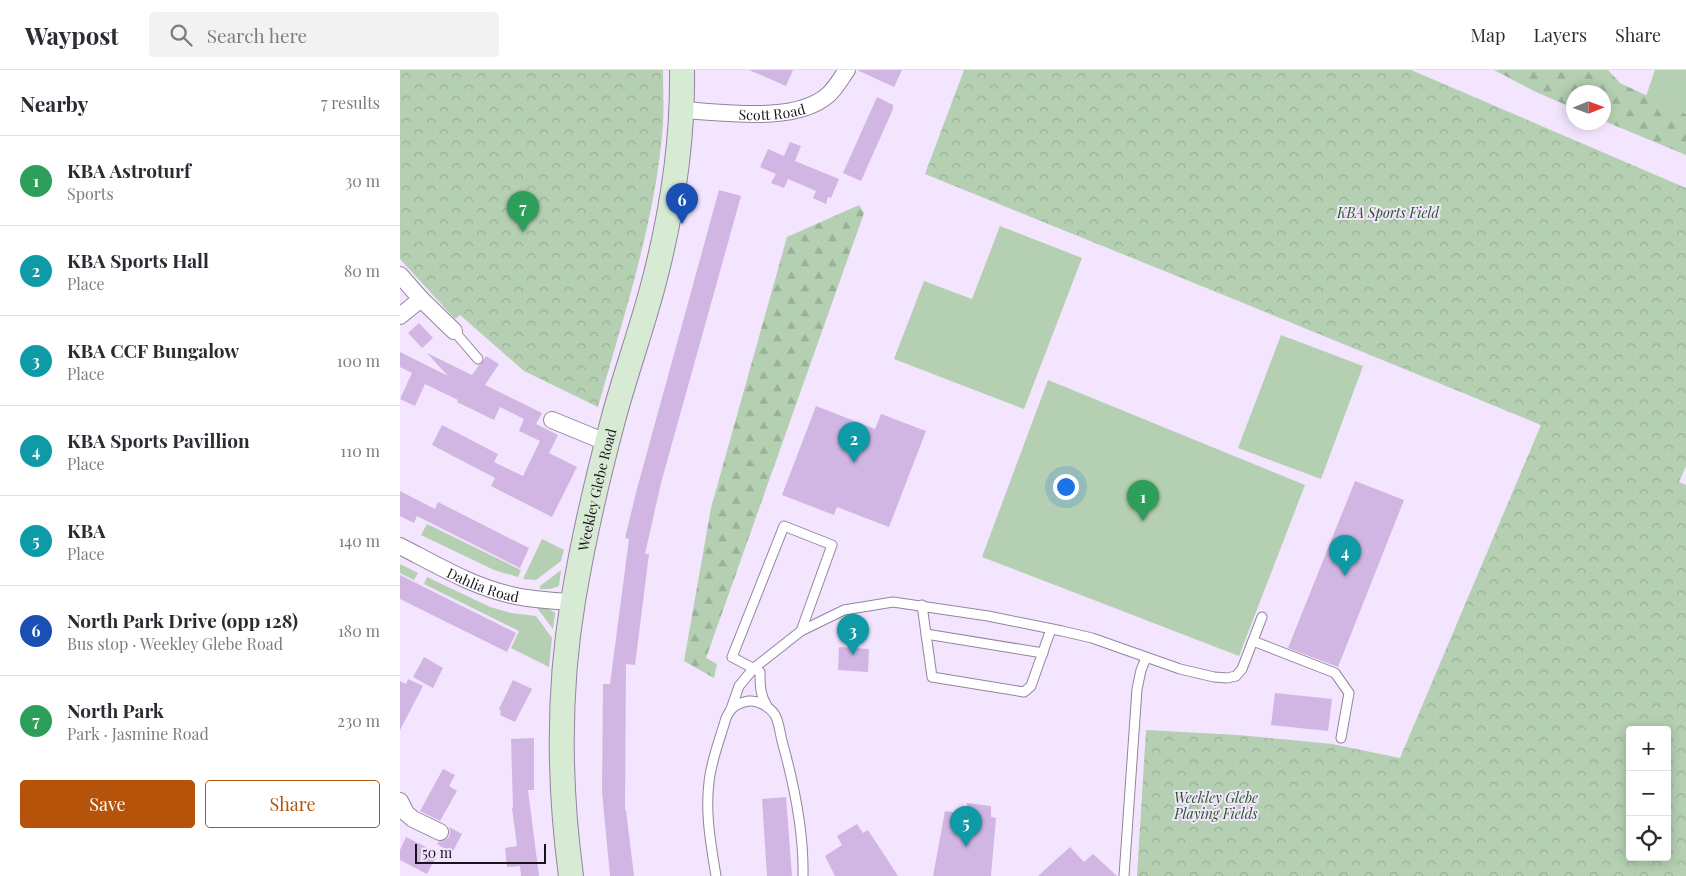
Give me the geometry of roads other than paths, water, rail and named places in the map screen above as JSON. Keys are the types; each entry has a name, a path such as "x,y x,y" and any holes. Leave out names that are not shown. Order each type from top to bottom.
{"street":[{"name":"Weekley Glebe Road","path":"570,876 564,821 562,717 573,602 585,538 608,443 656,274 674,186 681,110 682,70"},
{"name":"Scott Road","path":"681,110 780,113 804,108 828,95 847,70"},
{"path":"400,275 454,331"},
{"path":"400,316 421,298"},
{"path":"552,420 608,443"},
{"name":"Dahlia Road","path":"400,546 489,589 516,596 573,602"},
{"path":"400,801 406,813 413,819 440,832"}],"lane":[{"path":"454,331 478,359"},
{"path":"801,631 832,545 784,526 732,656 760,672 762,698 775,715 787,760 802,832 803,876"},
{"path":"716,876 707,804 709,780 726,718 740,686 754,668 801,631 844,610 893,602 988,616 1092,638 1180,669 1227,678 1236,676 1242,669 1262,617"},
{"path":"922,605 932,676 1024,692 1031,686 1051,629"},
{"path":"926,634 1044,653"},
{"path":"1253,641 1335,673 1349,693 1341,738"},
{"path":"1124,876 1137,689 1146,658"},
{"path":"730,709 740,702 752,701 767,706"}],"place":[{"name":"North Park Drive (opp 128)","path":"682,224"},
{"name":"North Park","path":"523,232"},
{"name":"KBA Sports Hall","path":"854,463"},
{"name":"KBA Astroturf","path":"1143,521"},
{"name":"KBA Sports Pavillion","path":"1345,576"},
{"name":"KBA CCF Bungalow","path":"853,655"},
{"name":"KBA","path":"966,847"}],"park label":[{"name":"KBA Sports Field","path":"1388,212"},
{"name":"Weekley Glebe Playing Fields","path":"1216,806"}]}
